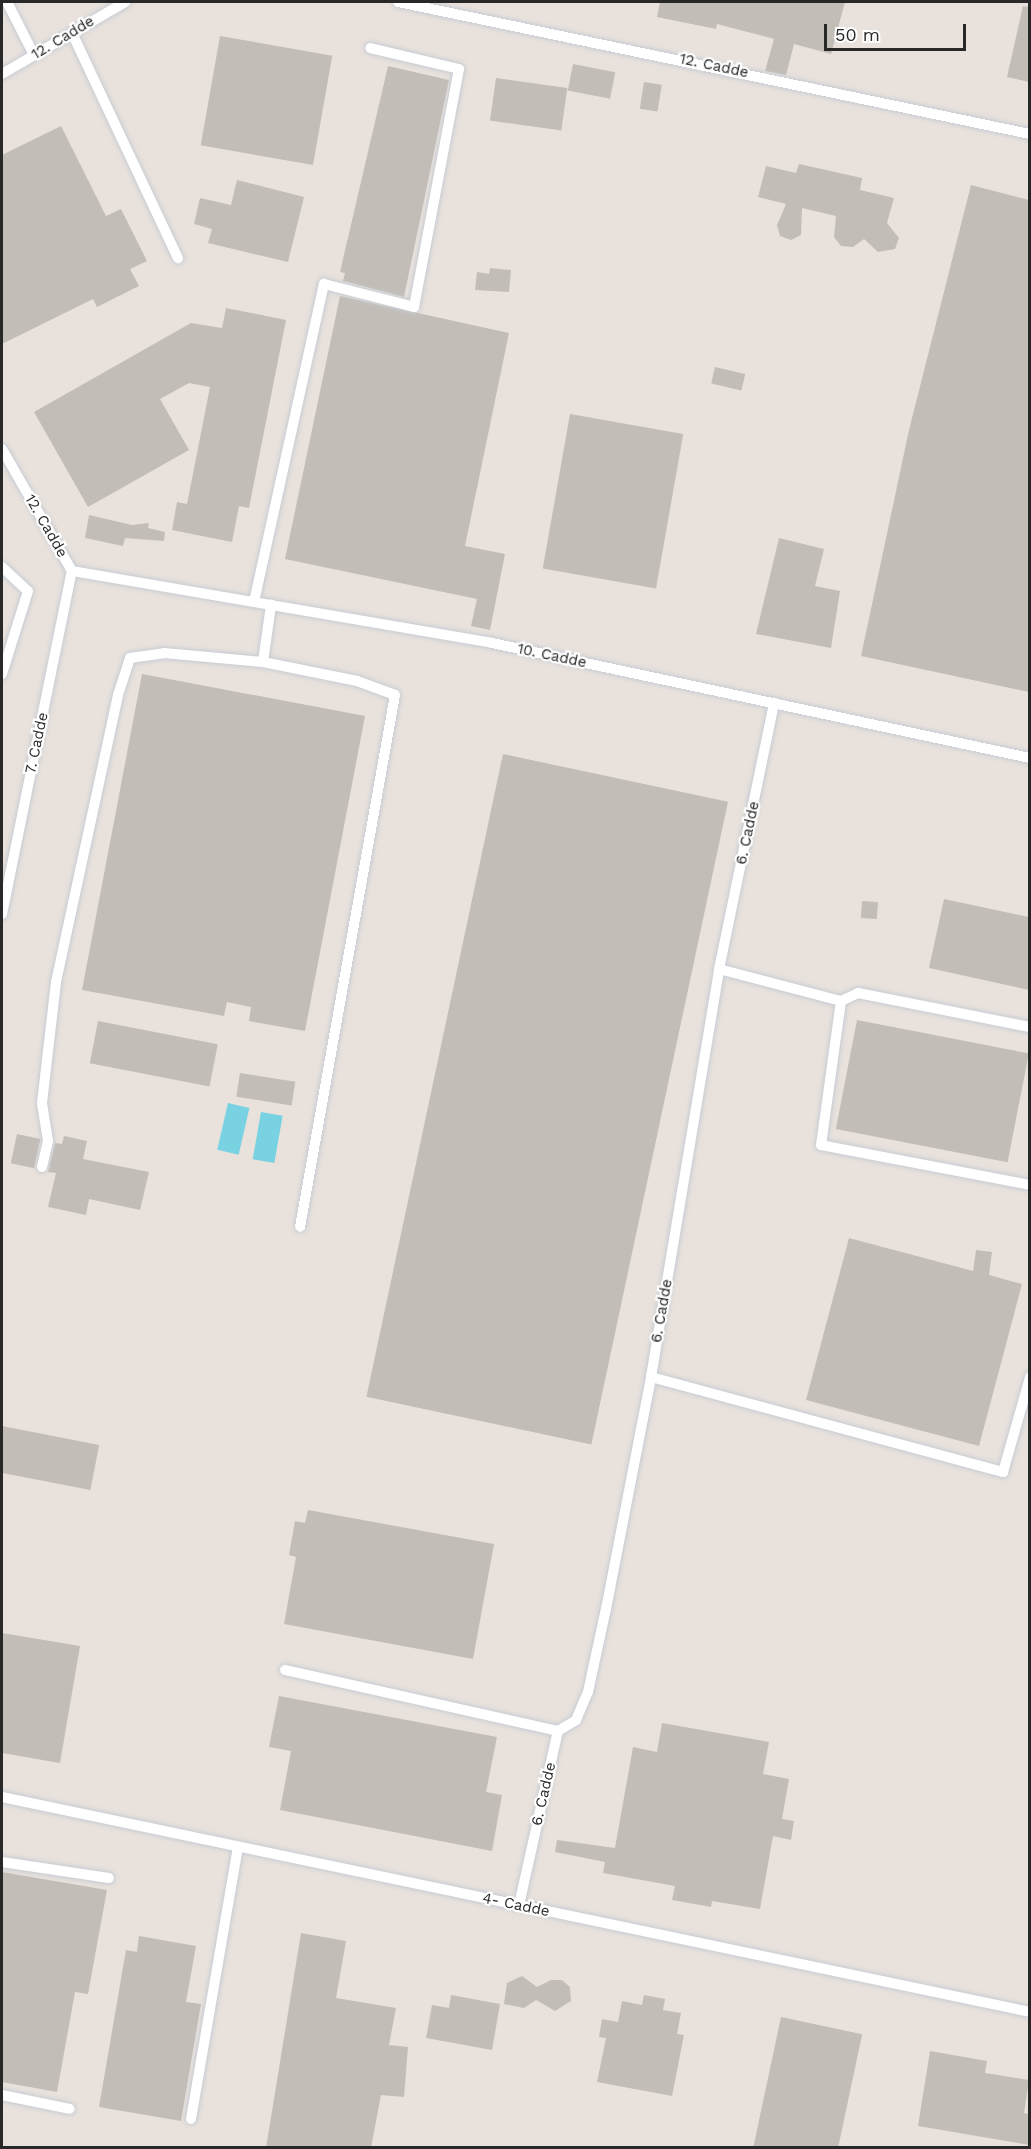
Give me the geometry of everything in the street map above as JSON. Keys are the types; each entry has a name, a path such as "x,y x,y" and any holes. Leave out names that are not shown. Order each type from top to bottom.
{"lane":[{"path":"7,2 34,55"},
{"name":"12. Cadde","path":"2,74 125,2"},
{"name":"12. Cadde","path":"398,2 1029,134"},
{"path":"72,33 178,258"},
{"path":"254,602 324,284 414,307 459,69 370,48"},
{"name":"12. Cadde","path":"2,449 72,571"},
{"path":"2,567 28,591 2,674"},
{"name":"10. Cadde","path":"72,571 492,643 1029,758"},
{"name":"7. Cadde","path":"2,914 72,571"},
{"path":"262,663 271,605"},
{"path":"42,1167 48,1141 42,1103 56,982 118,696 130,657 164,653 262,663 357,681 394,695 300,1227"},
{"name":"6. Cadde","path":"519,1905 558,1731 576,1720 588,1692 651,1377 719,969 774,703"},
{"path":"719,969 841,1001 858,993 1029,1027"},
{"path":"841,1001 821,1145 1029,1185"},
{"path":"651,1377 1003,1472 1029,1377"},
{"path":"285,1670 558,1731"},
{"name":"4- Cadde","path":"2,1797 1029,2012"},
{"path":"191,2119 238,1847"},
{"path":"2,1862 109,1878"},
{"path":"2,2095 70,2109"}],"water":[{"path":"228,1103 249,1108 239,1155 217,1150"},
{"path":"261,1112 283,1116 274,1163 253,1159"}],"building":[{"path":"660,2 845,2 831,54 794,44 786,75 765,71 774,39 717,24 716,29 657,17"},
{"path":"1023,6 1029,7 1029,82 1007,77"},
{"path":"220,36 332,56 313,165 201,145"},
{"path":"573,64 615,72 610,99 568,91"},
{"path":"388,66 449,80 404,297 343,281 345,273 340,272"},
{"path":"496,78 567,88 561,131 490,121"},
{"path":"644,82 662,85 658,111 640,109"},
{"path":"61,126 106,216 121,209 147,261 130,269 139,286 97,307 93,299 2,344 2,155"},
{"path":"799,164 862,178 860,190 894,198 887,223 899,238 895,249 878,252 864,239 853,247 841,246 834,237 836,216 802,208 801,235 791,240 780,236 777,225 786,204 758,197 766,166 796,173"},
{"path":"237,180 304,197 288,262 208,243 212,229 194,224 200,198 231,205"},
{"path":"971,185 1029,200 1029,692 861,656 909,430"},
{"path":"490,268 511,270 509,292 475,290 477,272 489,274"},
{"path":"340,296 509,333 465,546 505,554 490,630 471,626 477,599 285,559"},
{"path":"226,308 286,320 249,508 239,506 232,542 172,530 177,502 187,504 210,387 189,383 160,399 189,450 88,507 34,412 191,323 222,328"},
{"path":"715,367 745,374 741,391 711,384"},
{"path":"570,414 683,434 656,589 543,569"},
{"path":"89,515 132,525 149,523 148,528 165,532 164,541 125,538 123,546 85,538"},
{"path":"779,538 824,549 815,586 840,591 831,648 756,634"},
{"path":"142,674 365,716 305,1031 249,1021 251,1007 227,1002 224,1016 82,990"},
{"path":"503,754 728,802 591,1444 366,1397"},
{"path":"944,899 1029,917 1029,990 929,968"},
{"path":"862,901 878,902 877,919 861,918"},
{"path":"857,1020 1029,1053 1008,1162 836,1129"},
{"path":"98,1021 218,1044 210,1086 90,1063"},
{"path":"240,1073 295,1082 292,1105 236,1097"},
{"path":"17,1134 40,1139 34,1168 11,1163"},
{"path":"64,1136 87,1141 83,1159 149,1172 140,1210 89,1199 86,1215 48,1207 56,1173 48,1172 55,1143 62,1144"},
{"path":"849,1238 973,1271 976,1250 992,1252 989,1275 1022,1284 979,1446 806,1400"},
{"path":"2,1426 99,1445 90,1490 2,1473"},
{"path":"308,1510 494,1544 473,1659 284,1624 296,1557 289,1555 295,1521 305,1523"},
{"path":"2,1633 80,1646 60,1763 2,1753"},
{"path":"279,1696 497,1737 486,1792 502,1795 492,1851 280,1810 291,1751 269,1747"},
{"path":"662,1723 769,1742 763,1774 789,1779 782,1819 794,1821 791,1840 773,1836 760,1909 712,1901 711,1907 672,1900 675,1886 603,1873 605,1862 555,1852 557,1840 615,1848 633,1747 657,1752"},
{"path":"2,1872 107,1890 88,1994 75,1992 57,2092 2,2082"},
{"path":"301,1933 346,1941 336,1998 396,2008 389,2045 408,2047 404,2097 381,2095 371,2148 266,2148"},
{"path":"139,1936 196,1946 186,2002 201,2004 181,2121 99,2107 126,1950 137,1952"},
{"path":"522,1976 537,1987 551,1980 562,1980 570,1987 571,2001 555,2011 536,2000 524,2008 504,2004 507,1983"},
{"path":"451,1995 500,2004 492,2050 426,2038 432,2005 449,2008"},
{"path":"644,1995 665,1999 663,2010 681,2013 677,2034 684,2035 672,2096 597,2082 606,2038 599,2037 602,2019 618,2022 622,2001 642,2005"},
{"path":"781,2017 862,2034 838,2148 753,2148"},
{"path":"930,2051 987,2061 985,2073 1029,2080 1024,2113 1029,2114 1029,2145 918,2126"}]}
